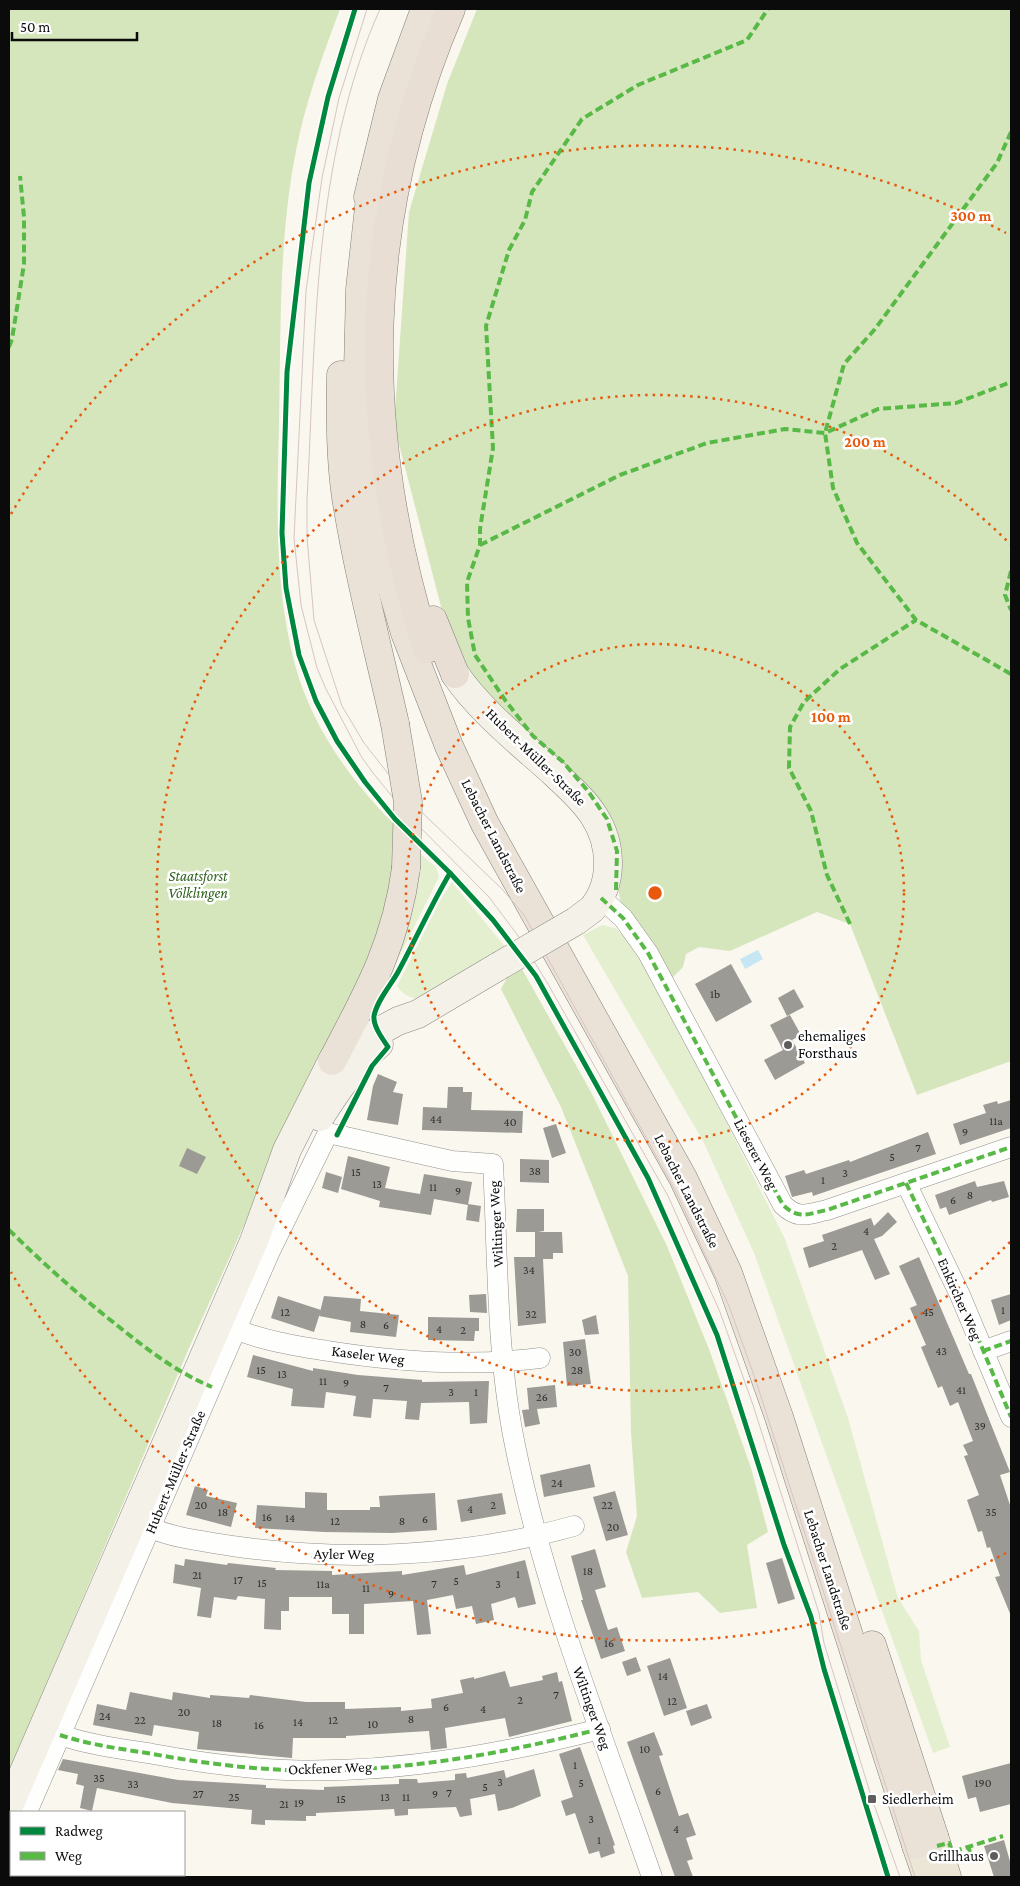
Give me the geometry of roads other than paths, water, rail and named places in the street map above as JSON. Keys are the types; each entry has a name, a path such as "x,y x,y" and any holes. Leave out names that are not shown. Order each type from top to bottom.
{"highway":[{"path":"332,1061 376,977 392,938 403,896 406,868 408,802 395,724 365,595 346,496 340,423 341,370 349,284 372,180 397,84 425,9"},
{"path":"450,9 430,56 404,152 385,242 378,320 380,416 394,512 406,571 424,600 455,674"},
{"name":"Lebacher Landstraße","path":"372,180 360,289 358,370 360,429 366,483 376,536 405,634 424,685 473,798 524,895 683,1178 728,1272 925,1841"},
{"name":"Lebacher Landstraße","path":"406,571 428,649 450,704 501,815 698,1168 745,1265 796,1411 925,1841"}],"main road":[{"name":"Hubert-Müller-Straße","path":"254,1241 320,1131 337,1089 358,1064 418,1014 576,921 597,903 606,881 608,853 604,835 594,816 574,792 472,695 455,674"},
{"name":"Hubert-Müller-Straße","path":"9,1806 254,1241 287,1150 332,1061 398,1021 418,1014"},
{"name":"Lebacher Landstraße","path":"925,1841 927,1877"},
{"name":"Lebacher Landstraße","path":"925,1841 947,1877"}],"street":[{"name":"Lieserer Weg","path":"597,903 625,920 648,953 696,1037 783,1206 793,1214 803,1216 826,1210 1011,1148"},
{"name":"Hubert-Müller-Straße","path":"26,1811 151,1528 235,1329 289,1210 320,1131"},
{"name":"Wiltinger Weg","path":"320,1131 443,1160 493,1164 504,1363 515,1449 568,1640 652,1877"},
{"name":"Enkircher Weg","path":"906,1183 960,1295 1011,1416"},
{"name":"Kaseler Weg","path":"235,1329 296,1346 360,1356 430,1362 504,1363"},
{"path":"983,1351 1011,1341"},
{"path":"504,1363 540,1358"},
{"path":"538,1536 574,1526"},
{"name":"Ayler Weg","path":"151,1528 178,1538 259,1550 322,1554 389,1554 454,1549 538,1536"},
{"name":"Ockfener Weg","path":"60,1734 120,1748 208,1764 285,1770 355,1769 428,1762 502,1751 600,1729"}],"water":[{"path":"758,950 763,959 745,969 740,959"}],"tram line":[{"path":"367,9 339,98 322,178 306,291 294,538 301,605 317,668 361,756 373,773 404,811 489,897 519,937 548,984 668,1196 720,1312 753,1405 819,1613 824,1643 872,1799 900,1877"},
{"path":"380,9 358,67 341,127 329,188 321,250 307,500 307,537 314,620 342,706 364,743 409,800 502,889 524,915 676,1192 729,1306 755,1378 915,1877"}],"place":[{"name":"ehemaliges Forsthaus","path":"788,1045"},
{"name":"Siedlerheim","path":"872,1799"},
{"name":"Grillhaus","path":"994,1856"}],"park label":[{"name":"Staatsforst Völklingen","path":"198,884"}]}
